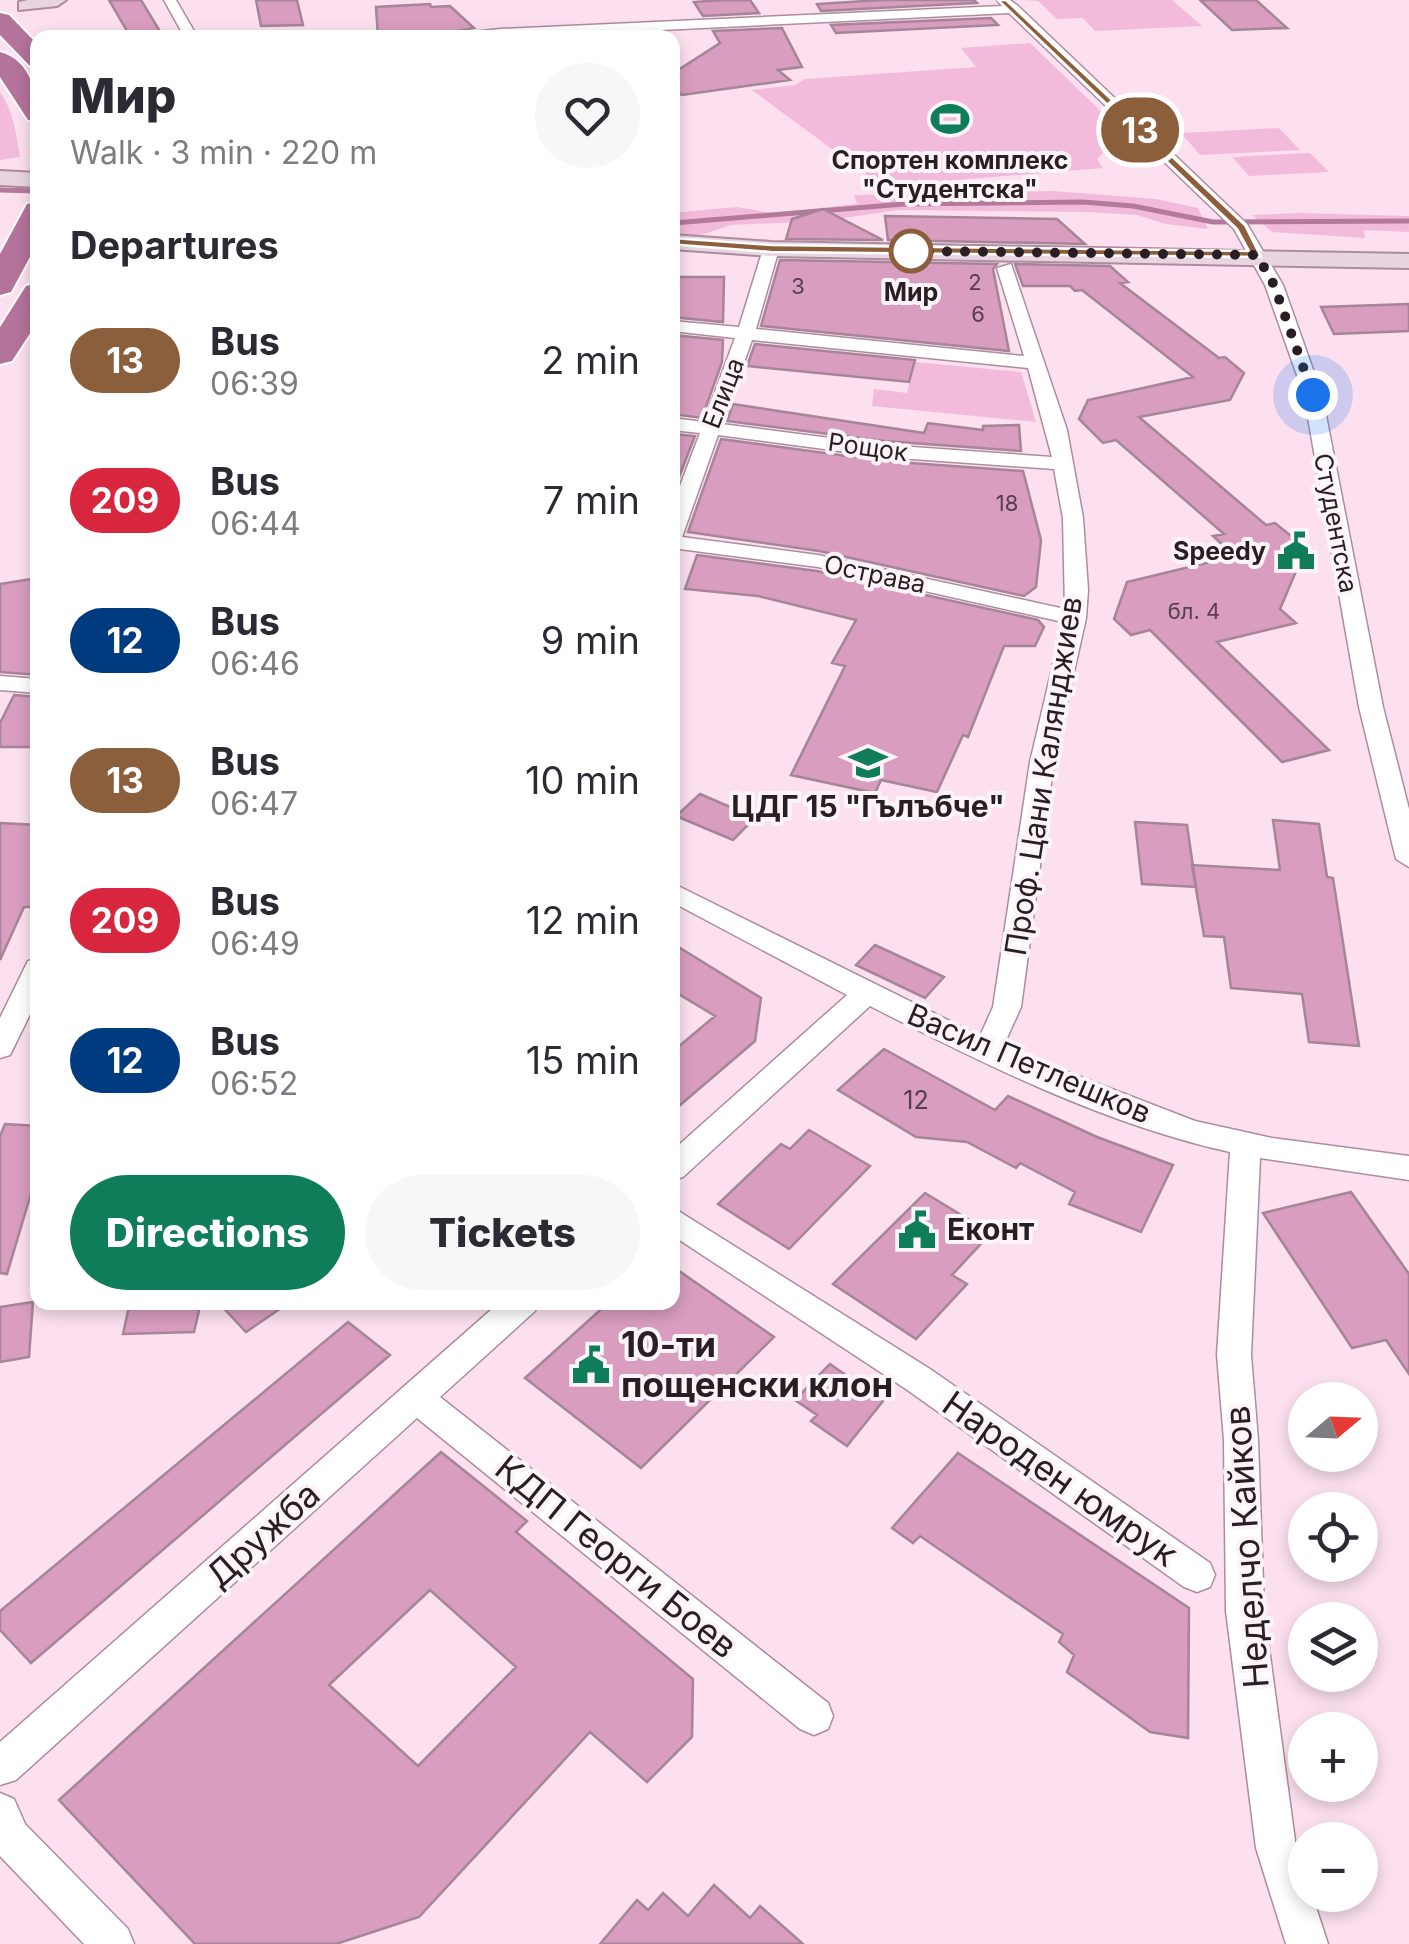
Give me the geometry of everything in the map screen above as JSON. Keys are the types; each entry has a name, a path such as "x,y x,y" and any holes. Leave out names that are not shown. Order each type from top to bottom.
{"highway":[{"path":"0,10 26,6"},
{"path":"0,20 30,48"},
{"path":"0,60 30,100"},
{"path":"0,284 8,252 30,221"},
{"path":"0,354 30,308"}],"street":[{"path":"26,6 57,0"},
{"path":"170,0 187,30"},
{"path":"538,30 622,24 739,24 1008,4"},
{"name":"Студентска","path":"1008,4 1241,227 1274,285 1313,395 1371,706 1409,858"},
{"path":"0,168 30,170"},
{"path":"0,178 30,180"},
{"path":"680,245 1409,260"},
{"name":"Елица","path":"680,516 746,332 771,249"},
{"name":"Проф. Цани Калянджиев","path":"988,1049 1007,1007 1042,762 1075,618 1073,518 1064,464 1054,416 1005,268"},
{"path":"680,327 1034,363"},
{"name":"Рощок","path":"680,425 853,444 884,451 1064,464"},
{"name":"Острава","path":"680,540 818,561 1075,618"},
{"path":"0,683 30,685"},
{"name":"Васил Петлешков","path":"680,895 867,994 1136,1112 1246,1144 1409,1168"},
{"path":"0,1048 30,985"},
{"path":"680,1161 867,994"},
{"name":"Неделчо Кайков","path":"1246,1144 1234,1355 1241,1440 1245,1611 1276,1848 1307,1944"},
{"name":"Народен юмрук","path":"680,1224 932,1389 1197,1576"},
{"name":"Дружба","path":"1,1773 514,1310"},
{"name":"КДП Георги Боев","path":"417,1398 814,1716"},
{"path":"5,1826 113,1944"}],"shaded area":[{"path":"1024,0 1172,0 1202,26 1095,31 1083,18 1057,19 1038,1"},
{"name":"Спортен комплекс \"Студентска\"","path":"1030,43 1138,147 1106,150 1097,159 1103,168 896,185 871,178 752,90 795,85 805,79 976,67 961,48"},
{"path":"0,92 11,115 20,157 0,160"},
{"path":"1279,128 1300,150 1200,155 1181,133"},
{"path":"1310,153 1329,172 1249,176 1232,157"},
{"path":"1053,191 1156,199 1198,208 1208,229 1166,224 1137,215 898,210 824,221 731,225 698,236 680,235 680,212 736,207 773,213 857,204 854,195"},
{"path":"1252,215 1409,216 1409,232 1364,230 1365,238 1272,232"},
{"path":"915,362 1021,372 1036,422 872,406 874,389 907,393"}],"building":[{"path":"109,0 141,0 159,30 126,30"},
{"path":"256,0 297,0 303,25 261,26"},
{"path":"750,0 759,13 703,16 694,2"},
{"path":"881,0 977,3 821,11 817,4"},
{"path":"1200,0 1256,0 1287,28 1232,30"},
{"path":"450,6 474,28 377,30 376,7"},
{"path":"991,18 998,25 836,33 831,25"},
{"path":"782,28 802,67 778,70 790,80 682,95 680,69 720,43 713,31"},
{"path":"823,209 883,240 786,239 792,219"},
{"path":"885,216 1057,219 1085,244 888,240"},
{"path":"780,260 997,264 993,269 1009,351 761,326"},
{"path":"1015,264 1110,266 1128,282 1120,283 1244,373 1230,400 1139,417 1266,525 1275,523 1306,548 1280,609 1296,623 1217,642 1329,750 1282,762 1150,630 1131,635 1114,619 1127,582 1235,556 1213,536 1224,534 1116,440 1103,443 1079,419 1088,400 1193,377 1082,290 1075,291 1070,286 1023,286"},
{"path":"680,277 724,277 723,322 680,318"},
{"path":"1409,304 1409,331 1334,334 1321,307"},
{"path":"680,336 723,340 722,362 702,418 680,415"},
{"path":"755,344 915,360 909,382 747,366"},
{"path":"733,404 924,433 928,423 983,430 983,426 1019,425 1021,451 884,441 727,421"},
{"path":"680,435 695,436 680,474"},
{"path":"721,439 884,461 1023,471 1041,540 1036,587 1024,596 819,551 688,532"},
{"path":"697,555 817,571 1038,620 1044,627 1035,646 1004,646 968,737 963,735 937,792 881,780 875,793 791,775 845,666 832,663 856,620 758,596 685,589"},
{"path":"30,579 30,674 0,672 0,584"},
{"path":"14,695 30,696 30,747 0,747 0,723"},
{"path":"700,794 756,817 733,840 680,818 680,812"},
{"path":"1273,820 1319,824 1327,877 1333,878 1359,1046 1309,1042 1302,994 1231,988 1224,937 1204,936 1192,865 1280,870"},
{"path":"1135,822 1187,825 1196,887 1142,884"},
{"path":"0,823 30,825 30,907 24,907 0,960"},
{"path":"875,945 944,977 925,998 856,965"},
{"path":"680,948 761,998 755,1041 680,1105 680,1045 715,1016 680,995"},
{"path":"884,1049 995,1110 1008,1096 1097,1137 1173,1165 1141,1232 1069,1204 1075,1192 1020,1163 1016,1168 967,1142 916,1137 838,1090"},
{"path":"5,1124 30,1126 30,1197 7,1274 0,1273 0,1136"},
{"path":"809,1130 870,1166 789,1249 718,1204 781,1144 790,1149"},
{"path":"1351,1192 1409,1274 1409,1374 1386,1340 1352,1348 1263,1213"},
{"path":"925,1193 991,1233 952,1275 967,1284 916,1339 833,1284"},
{"name":"10-ти пощенски клон","path":"680,1272 774,1337 641,1468 525,1378 600,1310 680,1310"},
{"path":"30,1302 29,1357 0,1362 0,1307"},
{"path":"128,1310 199,1310 194,1332 123,1334"},
{"path":"225,1310 278,1310 246,1332"},
{"path":"348,1322 390,1355 31,1663 0,1630 0,1611"},
{"path":"830,1364 883,1401 847,1446 811,1421 817,1415 795,1400"},
{"path":"441,1452 527,1521 516,1532 693,1679 692,1737 647,1782 590,1732 419,1917 336,1944 195,1944 59,1800","holes":["430,1590 516,1667 418,1766 329,1685"]},
{"path":"958,1453 1189,1608 1188,1738 1150,1732 1067,1672 1074,1655 1059,1642 1063,1634 920,1536 913,1543 892,1528"},
{"path":"714,1885 750,1918 760,1906 803,1944 600,1944 637,1900 648,1910 663,1893 688,1916"}],"waterway":[{"path":"0,190 30,191"},
{"path":"680,223 904,204 1083,202 1133,206 1213,222 1409,221"}],"bus line":[{"name":"13","path":"680,243 771,249 1257,255 1241,227 1003,0"}],"place":[{"name":"Спортен комплекс \"Студентска\"","path":"950,119"},
{"name":"Мир","path":"911,251"},
{"name":"Speedy","path":"1296,551"},
{"name":"ЦДГ 15 \"Гълъбче\"","path":"868,763"},
{"name":"Еконт","path":"917,1230"},
{"name":"10-ти пощенски клон","path":"591,1365"}],"route":[{"path":"911,251 908,250 1257,255 1274,285 1313,395"}]}
